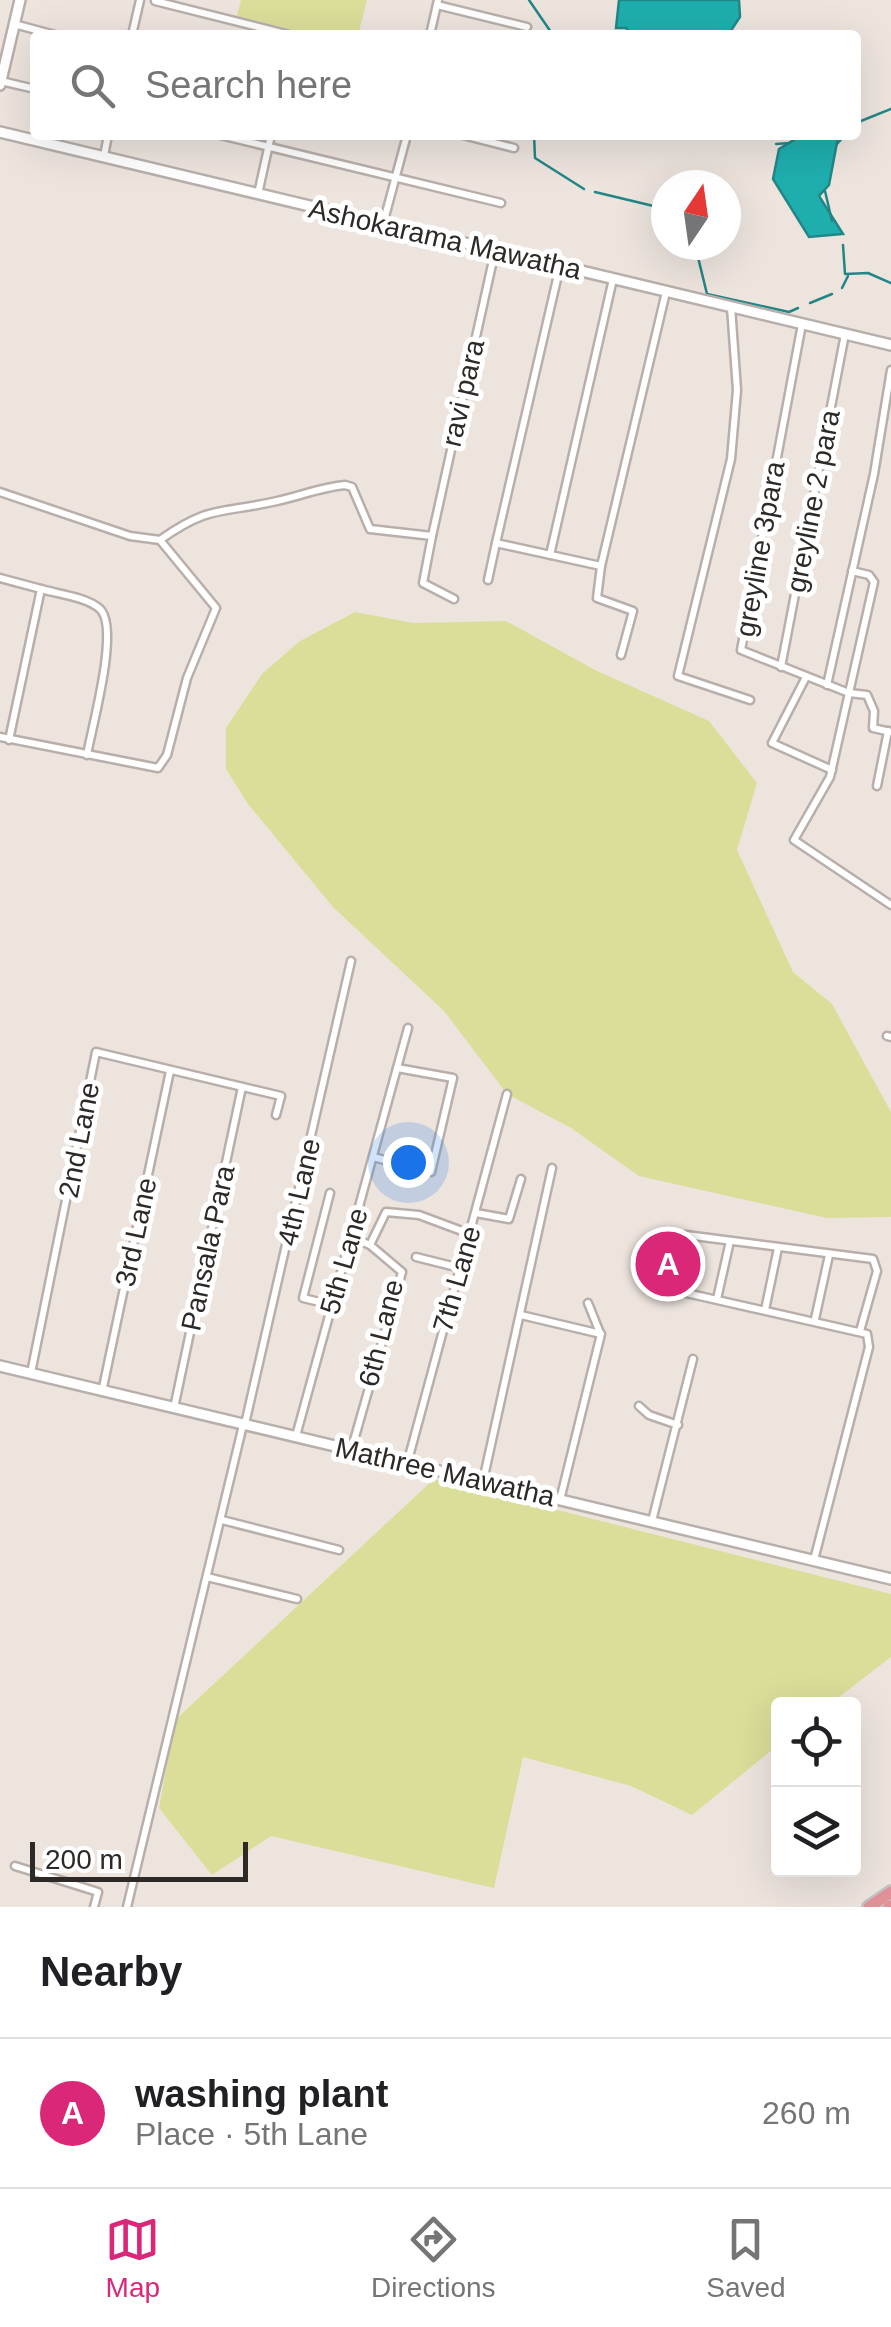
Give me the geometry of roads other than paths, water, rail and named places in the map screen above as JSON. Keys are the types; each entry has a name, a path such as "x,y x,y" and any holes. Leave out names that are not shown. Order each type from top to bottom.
{"highway":[{"path":"869,1907 891,1892"}],"street":[{"path":"20,0 0,83 30,88"},
{"path":"133,30 140,0"},
{"path":"155,1 270,30"},
{"path":"431,30 437,2 527,27"},
{"path":"14,24 36,30"},
{"name":"Ashokarama Mawatha","path":"0,132 30,139"},
{"name":"Ashokarama Mawatha","path":"35,140 891,345"},
{"path":"104,156 107,140"},
{"path":"240,140 502,203"},
{"path":"258,194 270,140"},
{"path":"383,224 405,140"},
{"path":"483,140 514,148"},
{"name":"ravi para","path":"454,599 423,583 495,251"},
{"path":"488,580 560,266"},
{"path":"550,555 613,279"},
{"path":"622,655 633,611 594,594 666,292"},
{"path":"731,308 737,390 732,459 678,676 750,700"},
{"name":"greyline 3para","path":"802,324 741,650 849,693"},
{"name":"greyline 2 para","path":"781,667 846,334"},
{"path":"827,685 891,370"},
{"path":"0,492 130,536 160,540 190,519 225,506 264,504 346,485 352,487 370,528 432,536"},
{"path":"41,589 4,738 158,768 167,755 187,678 216,608 160,540"},
{"path":"496,543 601,566"},
{"path":"852,571 875,578 832,770 794,840 891,905"},
{"path":"0,578 94,605 108,621 110,642 87,755"},
{"path":"806,677 772,744 832,770"},
{"path":"849,693 867,695 874,711 873,728 889,732 877,786"},
{"name":"4th Lane","path":"126,1907 222,1520 352,960"},
{"name":"5th Lane","path":"296,1436 408,1028"},
{"name":"2nd Lane","path":"31,1373 96,1052 280,1096 276,1115"},
{"path":"373,1157 431,1172 453,1078 398,1068"},
{"name":"3rd Lane","path":"102,1393 170,1071"},
{"name":"Pansala Para","path":"174,1410 242,1087"},
{"name":"7th Lane","path":"406,1465 508,1094"},
{"path":"483,1481 552,1168"},
{"path":"476,1213 509,1219 522,1179"},
{"path":"330,1193 303,1298 332,1305"},
{"path":"370,1245 386,1212 419,1215 470,1234"},
{"path":"814,1560 869,1347 867,1334 815,1319 674,1290 685,1238 690,1234 873,1260 877,1271 860,1330"},
{"name":"6th Lane","path":"351,1237 370,1245 402,1272 351,1452"},
{"path":"717,1299 730,1241"},
{"path":"765,1310 778,1248"},
{"path":"815,1319 829,1255"},
{"path":"416,1257 460,1268"},
{"path":"560,1500 601,1334 588,1302"},
{"path":"520,1314 601,1334"},
{"path":"652,1522 692,1359"},
{"name":"Mathree Mawatha","path":"0,1366 891,1579"},
{"path":"639,1406 649,1415 678,1425"},
{"path":"222,1520 339,1550"},
{"path":"207,1577 297,1599"},
{"path":"15,1866 98,1892 94,1907"}],"water":[{"path":"619,0 739,0 740,17 731,30 616,28"},
{"path":"794,140 837,140 829,185 819,196 843,234 809,237 773,179 779,149"}],"waterway":[{"path":"529,0 550,30"},
{"path":"861,121 891,109"},
{"path":"534,140 535,158 584,189"},
{"path":"837,144 841,140"},
{"path":"776,144 790,143"},
{"path":"825,191 832,221"},
{"path":"595,192 651,205"},
{"path":"843,245 845,274 868,273 891,283"},
{"path":"699,260 707,294 789,312 798,308"},
{"path":"842,288 848,276"},
{"path":"810,303 832,294"}],"place":[{"name":"washing plant","path":"668,1264"}]}
